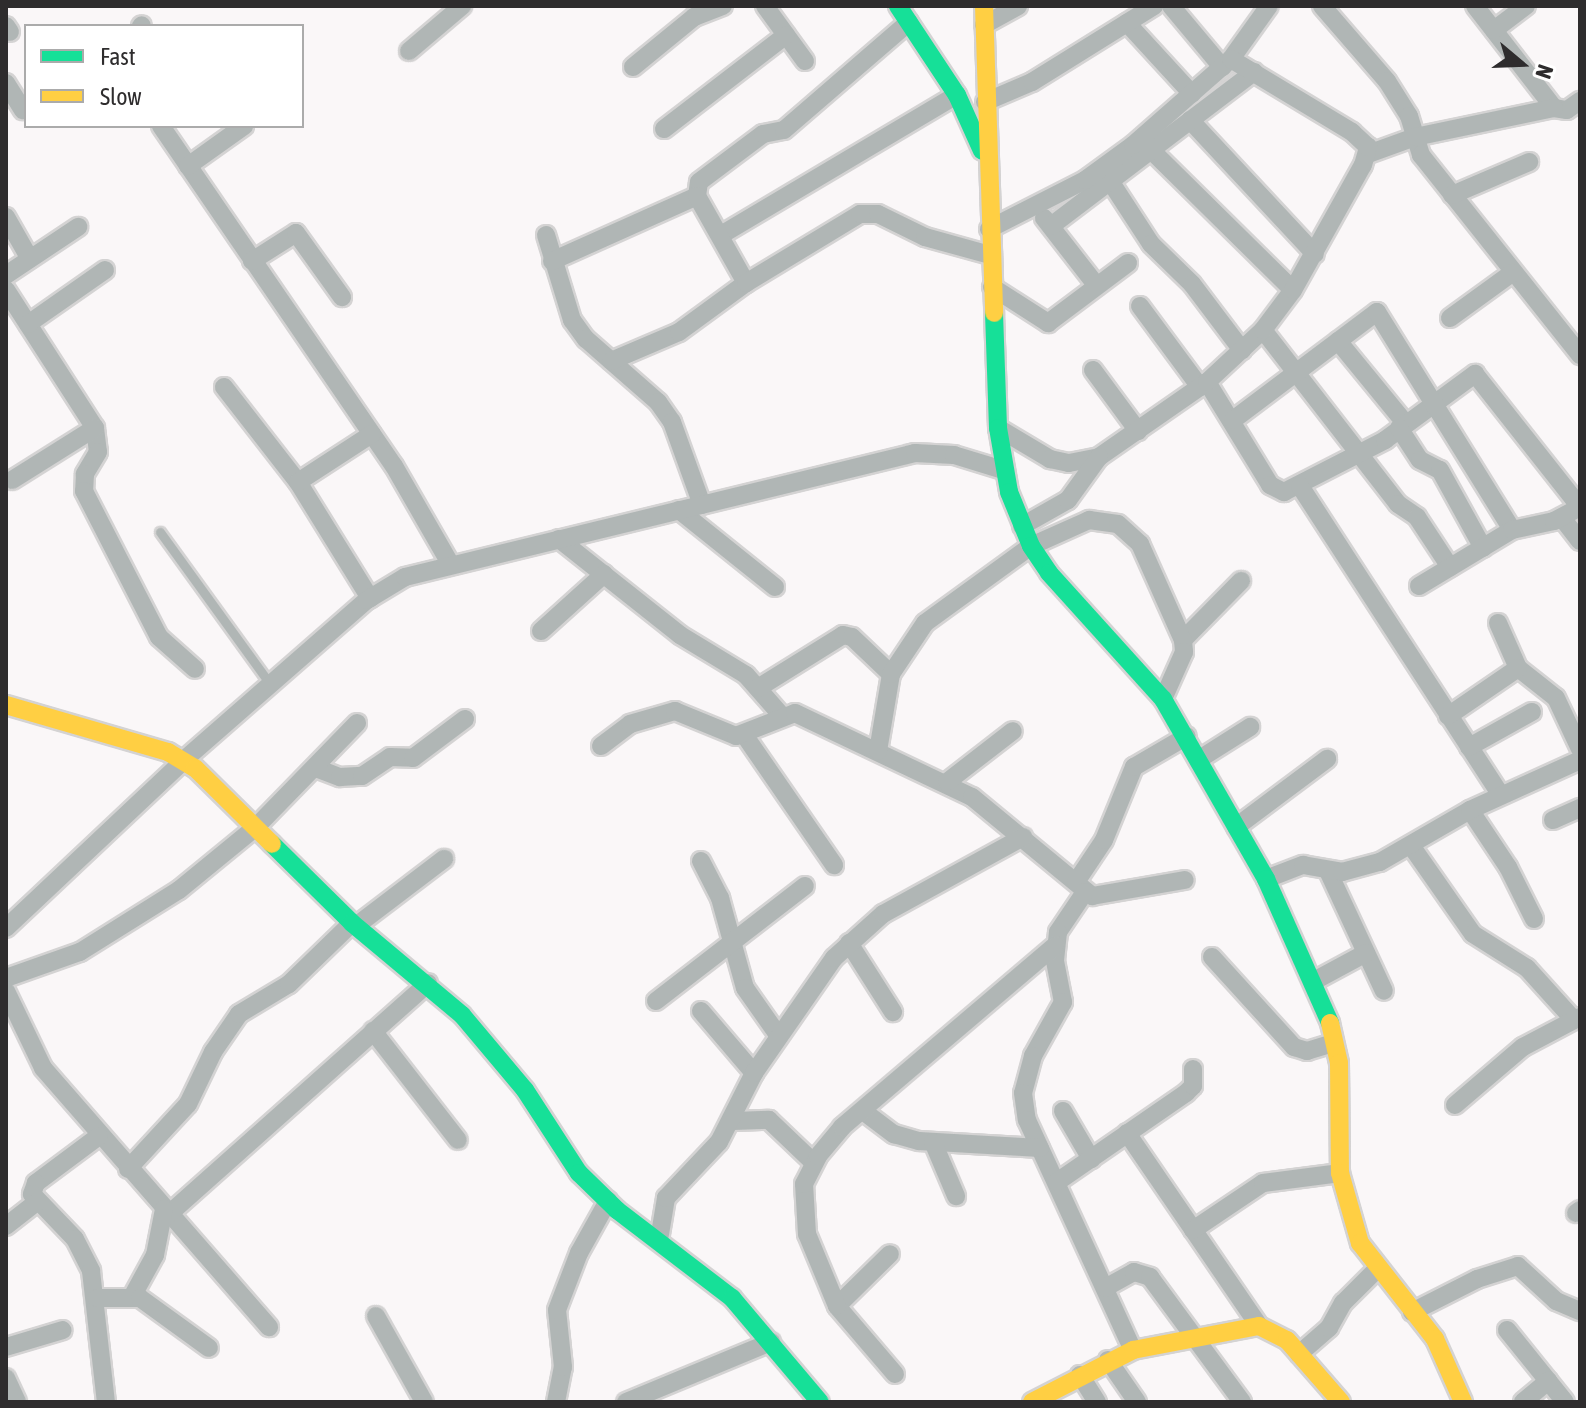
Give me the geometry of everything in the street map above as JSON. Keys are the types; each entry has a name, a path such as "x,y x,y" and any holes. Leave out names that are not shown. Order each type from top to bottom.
{"street":[{"path":"409,51 462,6"},
{"path":"633,67 694,17 723,6"},
{"path":"898,6 957,95 986,160"},
{"path":"1018,6 984,15 986,160 998,428 1003,470 1031,546 1068,596 1163,699 1187,736 1266,879 1314,981 1334,1043 1340,1173 1360,1243 1376,1270 1412,1312 1455,1373 1463,1402"},
{"path":"985,102 1032,82 1154,6"},
{"path":"1171,6 1226,63 1254,72 1361,138 1368,154"},
{"path":"989,229 1085,180 1226,63 1269,6"},
{"path":"1322,6 1387,81 1409,116 1421,155 1580,355"},
{"path":"1475,6 1554,108"},
{"path":"1494,30 1526,6"},
{"path":"769,7 805,61"},
{"path":"746,283 697,196 699,182 763,134 784,130 909,22"},
{"path":"1127,23 1192,94"},
{"path":"664,129 786,35"},
{"path":"1051,226 1254,72"},
{"path":"6,83 24,109 6,121"},
{"path":"721,235 957,95"},
{"path":"1022,526 1068,500 1099,457 1203,385 1263,330 1315,254 1368,154 1415,137 1554,108 1567,110 1580,101"},
{"path":"1190,120 1315,254"},
{"path":"162,128 372,434 436,532 451,565"},
{"path":"188,166 241,128"},
{"path":"1151,150 1293,290"},
{"path":"1452,195 1529,162"},
{"path":"1110,181 1151,244 1192,284 1242,350"},
{"path":"552,261 697,196"},
{"path":"1035,206 1097,286"},
{"path":"611,361 679,332 746,283 860,214 878,214 925,237 990,255"},
{"path":"6,217 30,259"},
{"path":"6,275 78,227"},
{"path":"252,261 296,233 342,297"},
{"path":"546,235 572,320 611,361 638,379 672,422 702,505"},
{"path":"992,287 1048,323 1128,263"},
{"path":"28,324 105,270"},
{"path":"1450,318 1512,273"},
{"path":"6,290 95,428 98,452 85,474 84,491 159,637 195,669"},
{"path":"1140,306 1233,420 1270,485 1284,492 1363,453 1469,376 1480,376 1580,507 1562,518 1517,529 1419,586"},
{"path":"1233,420 1377,312 1517,529"},
{"path":"1263,330 1299,370 1398,504 1417,517 1450,567"},
{"path":"1338,341 1402,426 1420,460 1440,470 1483,548"},
{"path":"1093,370 1138,431"},
{"path":"224,387 298,482 370,598"},
{"path":"12,480 95,428"},
{"path":"998,428 1050,459 1069,463 1099,457"},
{"path":"298,482 372,434"},
{"path":"6,928 184,760 270,684 370,598 405,577 915,453 954,455 1003,470"},
{"path":"1300,486 1501,796"},
{"path":"679,510 775,587"},
{"path":"1562,518 1580,541"},
{"path":"878,751 891,674 925,623 1031,546 1089,520 1118,524 1140,544 1183,640 1184,652 1163,699"},
{"path":"559,539 758,688 782,716"},
{"path":"541,631 604,574"},
{"path":"1183,640 1241,581"},
{"path":"1498,623 1518,668 1556,698 1580,749"},
{"path":"758,688 843,635 852,637 891,674"},
{"path":"1448,716 1518,668"},
{"path":"6,705 184,760 354,924 428,983 488,1044 579,1173 608,1201 732,1298 820,1402"},
{"path":"601,746 630,724 675,711 745,736 834,865"},
{"path":"1469,747 1532,712"},
{"path":"745,736 782,716 795,713 947,782 1023,837 1081,887 1099,897 1185,880"},
{"path":"316,768 340,777 362,776 390,757 413,758 465,719"},
{"path":"6,978 80,952 179,890 256,827 357,723"},
{"path":"1198,760 1250,727"},
{"path":"947,782 1013,731"},
{"path":"895,1374 837,1306 807,1234 802,1203 804,1184 814,1163 842,1127 1055,946 1134,767 1187,736"},
{"path":"1236,827 1327,759"},
{"path":"1266,879 1303,865 1328,871 1380,862 1412,847 1470,810 1580,760"},
{"path":"1553,820 1580,808"},
{"path":"1470,810 1502,858 1534,919"},
{"path":"659,1240 666,1198 733,1121 754,1073 778,1035 849,943 919,892 1023,837"},
{"path":"1412,847 1473,934 1527,968 1577,1018 1506,1059 1455,1105"},
{"path":"128,1169 188,1104 213,1052 239,1014 289,984 354,924 444,859"},
{"path":"701,861 720,898 745,988 778,1035"},
{"path":"1328,871 1384,991"},
{"path":"656,1001 805,886"},
{"path":"849,943 893,1012"},
{"path":"1055,946 1063,1002 1033,1056 1023,1093 1027,1120 1133,1350"},
{"path":"1314,981 1366,953"},
{"path":"1212,957 1294,1047 1307,1051 1334,1043"},
{"path":"132,1297 155,1255 166,1212 428,983"},
{"path":"6,991 43,1068 99,1136 269,1327"},
{"path":"701,1011 754,1073"},
{"path":"373,1031 458,1140"},
{"path":"1057,1182 1186,1093 1193,1086 1193,1069"},
{"path":"863,1111 894,1134 933,1142 1040,1148"},
{"path":"1063,1111 1091,1159"},
{"path":"733,1121 769,1120 814,1163"},
{"path":"1127,1133 1259,1326"},
{"path":"99,1136 36,1183 32,1194 85,1253 97,1298 106,1402"},
{"path":"933,1142 956,1196"},
{"path":"1193,1230 1263,1183 1340,1173"},
{"path":"556,1402 563,1367 557,1310 579,1253 608,1201"},
{"path":"6,1226 37,1202"},
{"path":"837,1306 890,1254"},
{"path":"1412,1312 1477,1279 1518,1266 1556,1301 1580,1311"},
{"path":"1299,1354 1329,1328 1343,1303 1376,1270"},
{"path":"1105,1288 1142,1272 1242,1402"},
{"path":"97,1298 132,1297 155,1306 209,1348"},
{"path":"376,1316 424,1402"},
{"path":"1032,1402 1108,1360 1133,1350 1259,1326 1275,1332 1299,1354 1341,1402"},
{"path":"6,1347 63,1330"},
{"path":"1507,1330 1565,1402"},
{"path":"626,1402 771,1342"},
{"path":"1108,1360 1137,1402"},
{"path":"1080,1375 1097,1402"},
{"path":"6,1378 17,1402"},
{"path":"1523,1402 1548,1381"}],"lane":[{"path":"160,532 270,684"}],"traffic: fast":[{"path":"898,6 957,95 982,151"},
{"path":"994,313 998,428 1009,492 1031,546 1049,573 1163,699 1266,879 1330,1023"},
{"path":"272,844 352,923 462,1015 525,1090 579,1173 617,1210 732,1298 820,1402"}],"traffic: slow":[{"path":"984,6 994,313"},
{"path":"6,705 168,752 195,768 272,844"},
{"path":"1330,1023 1339,1063 1340,1173 1360,1243 1435,1339 1463,1402"},
{"path":"1032,1402 1133,1350 1259,1326 1287,1340 1341,1402"}]}
